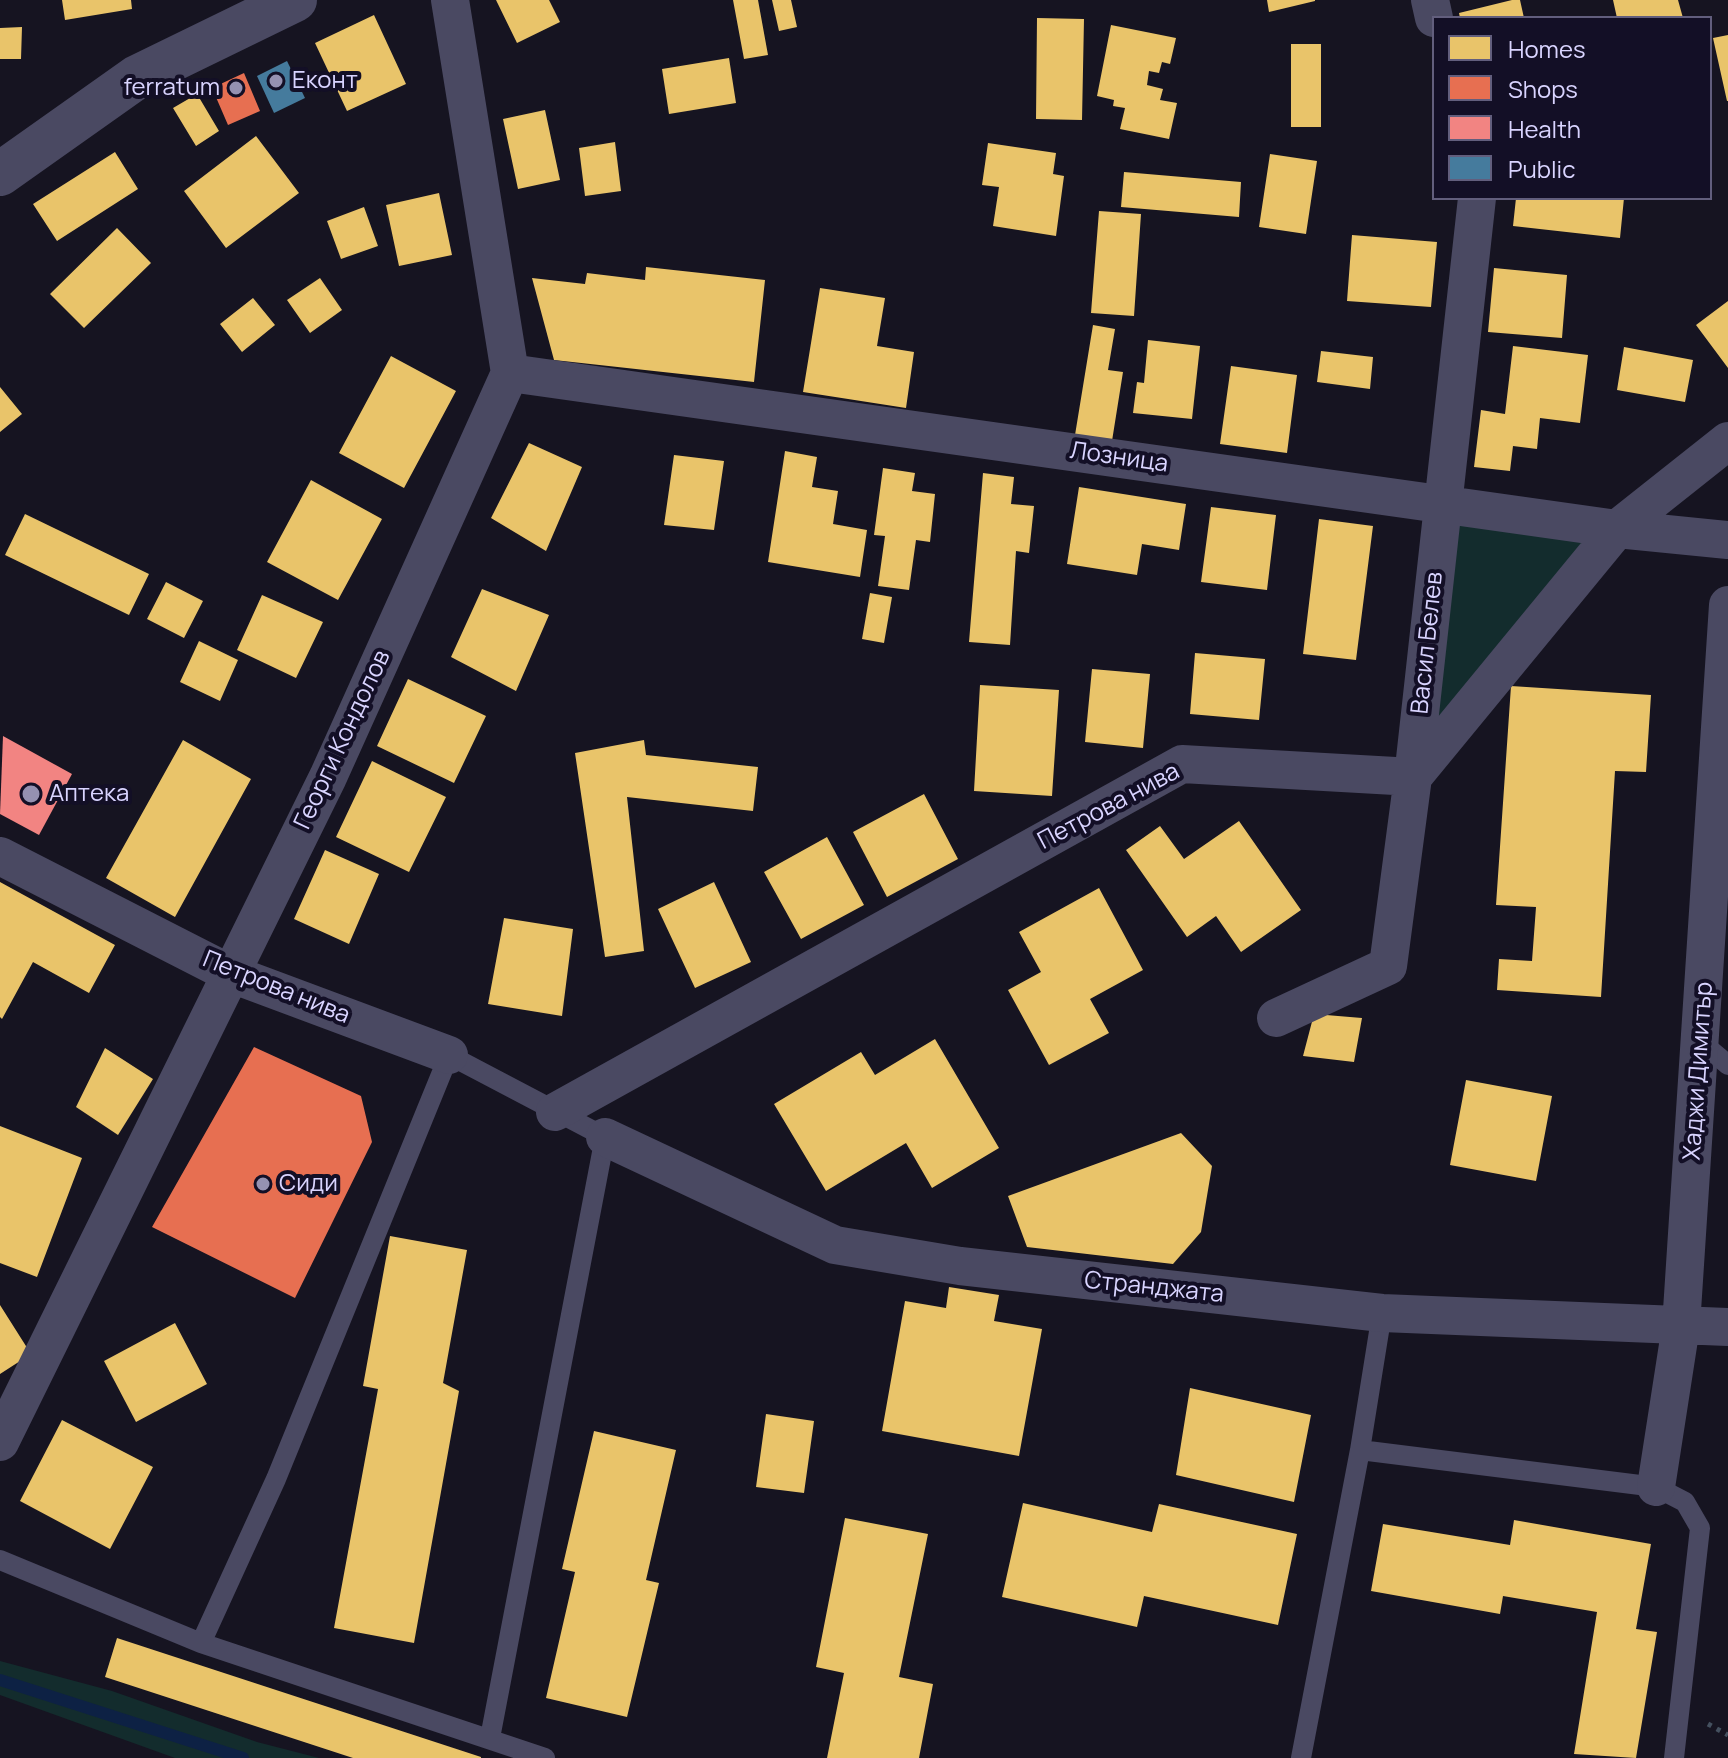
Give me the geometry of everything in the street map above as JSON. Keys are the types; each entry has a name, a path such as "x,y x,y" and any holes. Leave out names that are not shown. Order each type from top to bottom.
{"street":[{"path":"0,174 137,77 295,0"},
{"path":"450,0 510,373"},
{"name":"Васил Белев","path":"1276,1018 1388,966 1413,777 1477,200"},
{"name":"Лозница","path":"510,373 1617,529 1728,540"},
{"name":"Георги Кондолов","path":"0,1442 328,777 510,373"},
{"path":"1413,777 1617,529 1728,441"},
{"name":"Хаджи Димитър","path":"1656,1487 1681,1326 1715,1054 1728,605"},
{"name":"Петрова нива","path":"555,1112 1182,764 1413,777"},
{"name":"Петрова нива","path":"0,856 229,973 449,1055"},
{"name":"Странджата","path":"605,1137 835,1245 960,1266 1382,1313 1728,1327"}],"lane":[{"name":"Петрова нива","path":"449,1055 605,1137"},
{"path":"201,1643 276,1479 449,1055"},
{"path":"490,1738 605,1137"},
{"path":"1301,1758 1360,1450 1382,1313"},
{"path":"1360,1450 1656,1487 1685,1502 1700,1528 1674,1758"},
{"path":"0,1560 201,1643 545,1758"}],"green space":[{"path":"1444,503 1617,529 1413,777"},
{"path":"0,1661 112,1691 257,1742 319,1758 175,1758 0,1695"}],"building: Homes":[{"path":"62,0 131,0 132,9 65,20"},
{"path":"496,0 549,0 560,22 517,43"},
{"path":"733,0 758,0 768,55 744,59"},
{"path":"772,0 791,0 797,27 779,31"},
{"path":"1267,0 1315,0 1315,1 1269,12"},
{"path":"1520,0 1524,16 1460,16 1459,13"},
{"path":"1613,0 1678,0 1682,16 1617,16"},
{"path":"374,15 406,84 347,111 315,43"},
{"path":"1037,18 1084,19 1082,120 1036,119"},
{"path":"1111,25 1176,38 1170,64 1162,62 1159,73 1149,71 1147,85 1163,89 1160,100 1177,103 1169,139 1120,129 1125,108 1113,106 1114,100 1097,96"},
{"path":"22,27 21,59 0,59 0,28"},
{"path":"1728,35 1728,101 1727,101 1713,38"},
{"path":"1291,44 1321,44 1321,127 1291,127"},
{"path":"729,58 736,103 669,114 662,69"},
{"path":"197,94 219,131 196,146 173,108"},
{"path":"545,110 560,180 518,189 503,119"},
{"path":"256,136 299,193 226,248 184,191"},
{"path":"615,142 621,191 585,196 579,148"},
{"path":"988,143 1056,153 1053,174 1064,176 1056,236 993,226 999,187 982,185"},
{"path":"115,152 138,189 57,241 33,204"},
{"path":"1270,154 1317,161 1306,234 1259,227"},
{"path":"1124,172 1241,182 1239,217 1121,207"},
{"path":"439,193 452,255 399,266 386,205"},
{"path":"1516,200 1624,200 1620,238 1513,226"},
{"path":"364,207 378,246 341,259 327,221"},
{"path":"1099,211 1141,214 1134,316 1091,313"},
{"path":"117,228 151,263 84,328 50,294"},
{"path":"1352,235 1437,242 1431,307 1347,301"},
{"path":"646,267 765,280 754,382 554,360 532,278 585,284 587,273 645,280"},
{"path":"1494,268 1567,275 1562,338 1488,332"},
{"path":"320,278 342,310 310,333 287,300"},
{"path":"820,288 885,298 877,346 914,352 906,408 803,392"},
{"path":"253,298 275,325 242,352 220,324"},
{"path":"1728,301 1728,368 1696,325"},
{"path":"1093,325 1115,329 1108,370 1123,372 1112,441 1075,435"},
{"path":"1148,340 1200,346 1192,419 1133,413 1137,382 1144,383"},
{"path":"1513,346 1588,355 1580,423 1540,418 1537,449 1513,446 1510,471 1474,467 1481,410 1505,414"},
{"path":"1624,347 1693,360 1685,402 1617,390"},
{"path":"1321,351 1373,357 1370,389 1317,382"},
{"path":"391,356 456,391 404,488 339,453"},
{"path":"1231,366 1297,375 1287,453 1220,444"},
{"path":"0,387 22,414 0,432"},
{"path":"529,443 582,467 546,551 491,518"},
{"path":"785,451 817,457 812,487 838,491 833,524 867,530 860,577 768,562"},
{"path":"674,455 724,461 714,530 664,525"},
{"path":"883,468 915,473 912,491 935,494 930,542 916,540 909,590 878,586 885,536 874,535"},
{"path":"983,473 1014,477 1011,504 1034,506 1029,553 1016,551 1010,645 969,642"},
{"path":"311,480 382,519 338,600 267,562"},
{"path":"1079,487 1186,504 1179,550 1142,544 1137,575 1067,564"},
{"path":"1211,507 1276,515 1267,590 1201,582"},
{"path":"25,514 149,574 129,615 5,555"},
{"path":"1319,519 1373,526 1356,660 1303,654"},
{"path":"166,582 203,601 184,638 147,619"},
{"path":"482,589 549,615 516,691 451,657"},
{"path":"870,593 892,597 884,643 862,639"},
{"path":"262,595 323,622 296,678 237,650"},
{"path":"199,641 238,660 220,701 180,682"},
{"path":"1195,653 1265,659 1259,720 1190,714"},
{"path":"1092,669 1150,674 1143,748 1085,742"},
{"path":"408,679 486,716 454,783 377,746"},
{"path":"980,685 1059,690 1052,796 974,791"},
{"path":"1511,686 1651,695 1646,772 1615,771 1601,997 1497,990 1499,959 1532,961 1536,907 1496,905"},
{"path":"183,740 251,779 175,917 106,878"},
{"path":"644,740 646,755 758,767 753,811 627,797 644,951 605,957 575,753"},
{"path":"372,761 446,797 409,872 336,837"},
{"path":"924,794 958,859 887,897 853,832"},
{"path":"1239,821 1301,910 1241,952 1216,916 1187,937 1126,850 1160,826 1184,859"},
{"path":"827,837 864,905 801,939 764,872"},
{"path":"325,850 379,874 349,944 294,919"},
{"path":"0,882 115,945 89,993 33,962 2,1019 0,1017"},
{"path":"714,882 751,962 695,988 658,909"},
{"path":"1099,888 1143,970 1090,999 1109,1033 1049,1065 1008,990 1041,972 1019,932"},
{"path":"504,918 573,929 562,1016 488,1004"},
{"path":"1314,1014 1362,1018 1354,1062 1303,1056"},
{"path":"935,1039 999,1148 932,1188 906,1143 826,1191 774,1104 861,1052 875,1075"},
{"path":"105,1048 153,1079 118,1135 76,1107"},
{"path":"1466,1080 1552,1096 1536,1181 1450,1165"},
{"path":"0,1126 82,1158 37,1277 0,1263"},
{"path":"1181,1133 1212,1166 1201,1232 1173,1264 1027,1247 1008,1196"},
{"path":"390,1236 467,1250 443,1383 459,1391 414,1643 334,1628 378,1389 363,1386"},
{"path":"949,1287 999,1295 994,1321 1042,1329 1019,1456 882,1431 905,1301 946,1308"},
{"path":"0,1305 31,1354 0,1374"},
{"path":"175,1323 207,1384 136,1422 104,1361"},
{"path":"1190,1388 1311,1415 1294,1502 1176,1475"},
{"path":"766,1414 814,1421 804,1493 756,1487"},
{"path":"62,1420 153,1467 110,1549 20,1501"},
{"path":"594,1431 676,1450 646,1580 659,1583 627,1717 546,1698 575,1572 562,1569"},
{"path":"1023,1503 1152,1532 1159,1504 1297,1534 1278,1625 1144,1596 1137,1627 1002,1597"},
{"path":"845,1518 928,1534 899,1677 933,1684 919,1758 827,1758 844,1673 816,1667"},
{"path":"1514,1520 1651,1544 1636,1629 1657,1632 1636,1758 1574,1754 1597,1612 1503,1596 1500,1614 1371,1591 1383,1524 1510,1545"},
{"path":"117,1638 481,1758 353,1758 105,1677"}],"building: Shops":[{"path":"244,73 260,111 228,125 212,88"},
{"name":"Сиди","path":"254,1047 361,1096 372,1142 295,1298 152,1227"}],"building: Health":[{"name":"Аптека","path":"3,736 72,774 39,835 0,814"}],"building: Public":[{"path":"287,61 305,98 274,113 257,76"}],"waterway":[{"path":"0,1680 243,1758"}],"place":[{"name":"Еконт","path":"276,81"},
{"name":"ferratum","path":"236,88"},
{"name":"Аптека","path":"31,794"},
{"name":"Сиди","path":"263,1184"}]}
